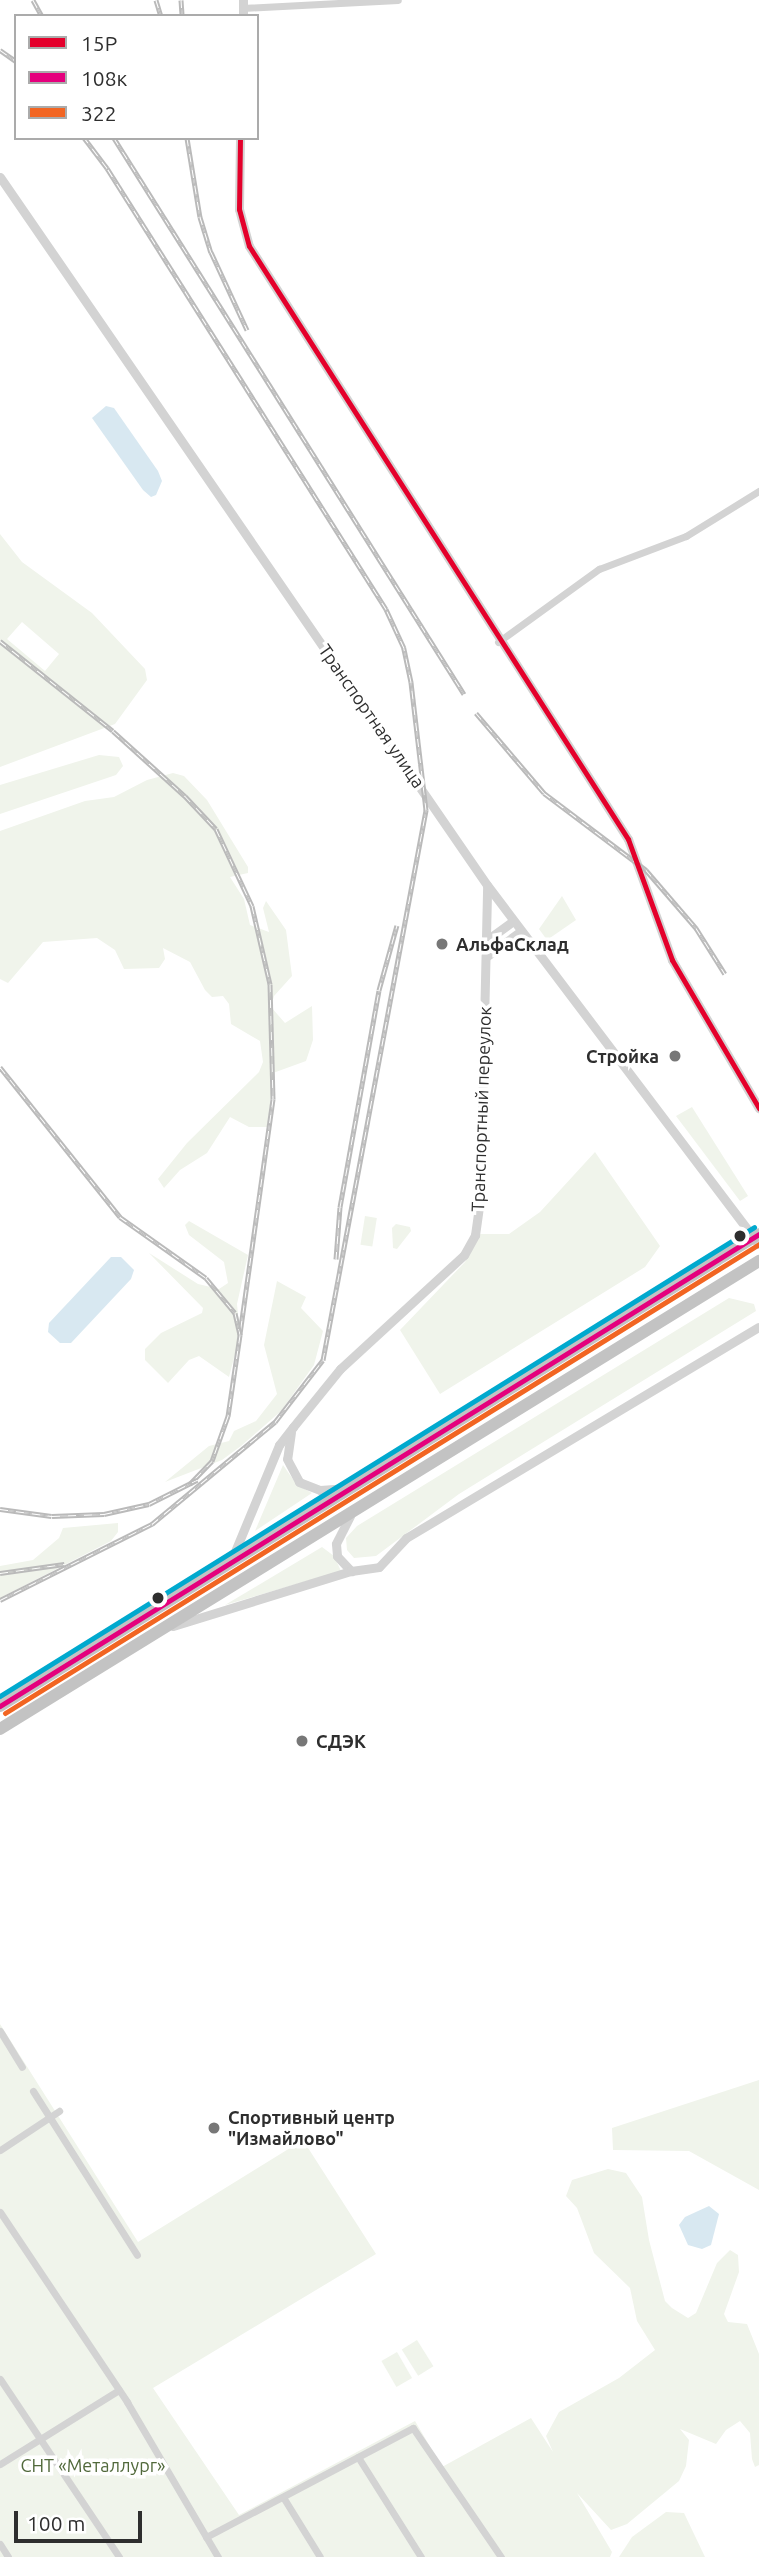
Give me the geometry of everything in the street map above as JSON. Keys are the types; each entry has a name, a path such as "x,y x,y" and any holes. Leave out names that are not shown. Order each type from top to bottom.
{"highway":[{"path":"0,1706 355,1488 759,1234"},
{"path":"0,1729 759,1261"}],"street":[{"path":"243,8 398,0"},
{"path":"240,140 239,209 249,246 498,642 628,839 672,960 759,1108"},
{"name":"Транспортная улица","path":"0,177 487,885 759,1244"},
{"path":"498,642 599,569 686,536 759,491"},
{"name":"Транспортный переулок","path":"228,1565 279,1445 293,1426 340,1369 464,1255 475,1235 480,1201 487,885"},
{"path":"487,940 513,921"},
{"path":"486,958 521,931"},
{"path":"162,1630 351,1570 379,1567 406,1538 759,1327"},
{"path":"293,1426 287,1458 299,1482 320,1490 355,1488"},
{"path":"351,1570 337,1556 336,1544 341,1528 353,1513"},
{"path":"0,2031 22,2067"},
{"path":"33,2091 137,2255"},
{"path":"0,2150 59,2111"},
{"path":"0,2212 119,2390 218,2557"},
{"path":"0,2379 38,2440 119,2557"},
{"path":"0,2464 119,2390"},
{"path":"206,2537 413,2428 501,2557"},
{"path":"358,2457 421,2557"},
{"path":"283,2497 320,2557"},
{"path":"0,2544 8,2557"}],"green space":[{"path":"0,534 22,562 92,613 145,669 147,680 115,724 0,767","holes":["22,622 59,654 45,671 7,639"]},
{"path":"99,755 119,757 123,766 116,775 0,814 0,785"},
{"path":"173,773 184,776 207,800 248,867 248,873 230,877 244,899 250,925 269,932 263,908 266,901 286,930 292,976 274,996 271,1007 285,1023 312,1006 313,1040 306,1061 273,1073 268,1127 249,1127 230,1117 207,1153 180,1170 164,1188 158,1179 187,1143 259,1072 263,1062 260,1041 231,1024 229,1004 223,996 212,997 205,990 190,962 163,948 165,959 159,968 124,969 115,950 97,938 43,942 8,983 0,979 0,831 85,801 114,797 147,780"},
{"path":"562,896 576,920 547,940 539,929"},
{"path":"692,1107 748,1196 740,1201 676,1116"},
{"path":"595,1152 660,1246 645,1267 440,1394 400,1330 465,1262 480,1234 509,1234 540,1212"},
{"path":"365,1216 377,1218 372,1247 360,1245"},
{"path":"189,1221 248,1255 237,1304 240,1335 229,1377 199,1356 189,1360 168,1383 145,1360 145,1349 161,1333 202,1313 203,1308 149,1253 198,1284 219,1289 228,1283 224,1262 189,1235 185,1225"},
{"path":"396,1224 410,1227 411,1231 397,1249 393,1248 392,1228"},
{"path":"277,1281 306,1297 301,1308 323,1331 314,1365 281,1411 241,1446 222,1460 165,1482 209,1446 229,1441 234,1431 256,1421 277,1394 264,1345"},
{"path":"729,1298 754,1304 756,1311 459,1494 376,1556 354,1558 347,1550 346,1538 357,1526"},
{"path":"283,1465 297,1485 312,1493 255,1531"},
{"path":"118,1523 118,1532 111,1541 0,1598 0,1566 33,1560 59,1538 63,1528"},
{"path":"322,1547 334,1556 341,1571 225,1605"},
{"name":"СНТ «Металлург»","path":"0,2024 138,2242 303,2140 376,2254 153,2388 239,2515 415,2421 442,2467 531,2418 553,2452 546,2436 559,2412 619,2378 655,2350 637,2321 630,2288 594,2253 577,2208 566,2196 572,2180 608,2169 626,2173 642,2197 649,2240 665,2301 672,2308 688,2318 696,2313 717,2263 730,2250 738,2255 739,2272 724,2314 728,2322 747,2324 759,2354 759,2465 755,2467 750,2433 740,2421 726,2430 716,2444 680,2429 689,2440 686,2466 679,2481 627,2524 611,2530 577,2493 612,2552 610,2557 0,2557"},
{"path":"759,2080 759,2190 689,2151 613,2150 612,2128"},
{"path":"417,2340 433,2366 418,2376 402,2350"},
{"path":"397,2352 412,2378 396,2387 381,2361"},
{"path":"666,2512 684,2513 705,2557 619,2557 632,2537"}],"shaded area":[{"path":"106,406 114,408 158,471 162,481 156,495 151,497 143,490 92,418"},
{"path":"111,1257 121,1257 134,1270 131,1279 71,1343 60,1343 48,1332 49,1323"},
{"path":"709,2206 719,2214 711,2245 702,2249 688,2245 679,2225 685,2217"}],"railway":[{"path":"33,0 41,14"},
{"path":"156,0 160,14"},
{"path":"181,0 182,14"},
{"path":"0,50 14,60"},
{"path":"0,1600 152,1524 275,1422 323,1360 426,810 411,682 404,648 386,609 107,168 86,140"},
{"path":"115,140 464,694"},
{"path":"187,140 200,217 211,252 247,330"},
{"path":"0,641 113,731 185,796 216,829 252,906 270,984 273,1099 240,1335"},
{"path":"476,713 544,793 646,870 696,928 725,974"},
{"path":"336,1259 340,1207 379,990 397,925"},
{"path":"0,1067 120,1217 206,1278 235,1313 240,1335 228,1416 212,1461 190,1484"},
{"path":"0,1509 52,1516 104,1514 149,1504 197,1480"},
{"path":"0,1573 64,1564"}],"transit line":[{"name":"15Р","path":"240,140 239,209 249,246 628,839 672,960 759,1108"},
{"path":"0,1696 754,1227"},
{"name":"108к","path":"0,1706 759,1234"},
{"name":"322","path":"5,1713 759,1244"}],"place":[{"name":"АльфаСклад","path":"442,944"},
{"name":"Стройка","path":"675,1056"},
{"name":"СДЭК","path":"302,1741"},
{"name":"Спортивный центр \"Измайлово\"","path":"214,2128"}]}
